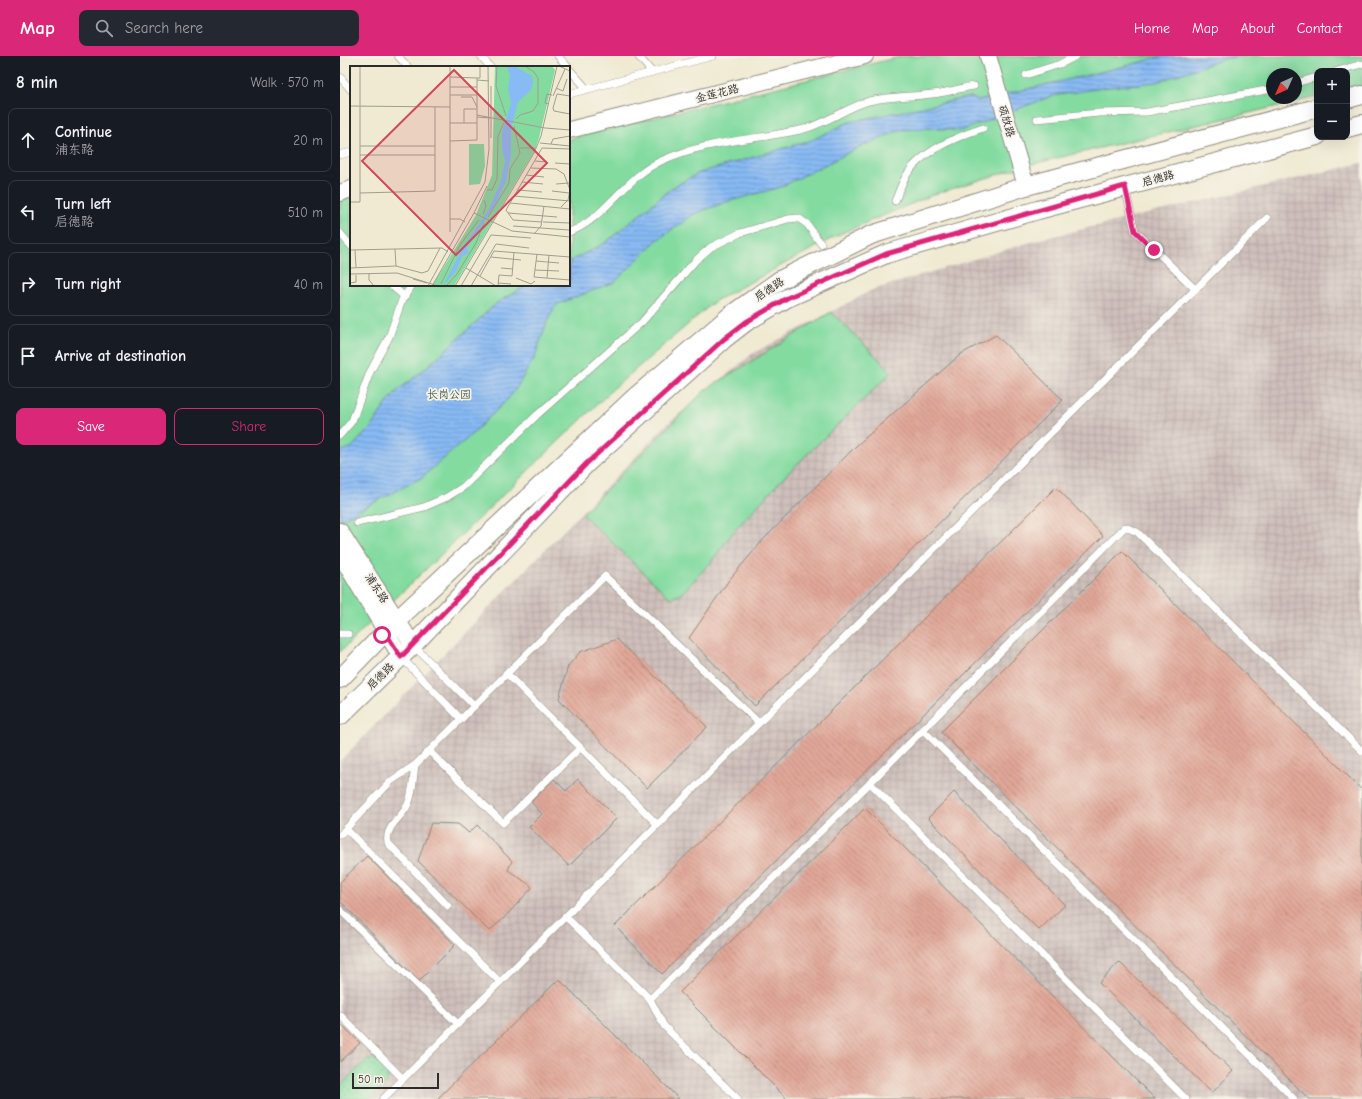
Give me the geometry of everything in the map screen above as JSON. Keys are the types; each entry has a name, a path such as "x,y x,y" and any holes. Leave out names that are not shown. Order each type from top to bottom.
{"main road":[{"path":"1350,98 1362,95"},
{"name":"启德路","path":"340,678 391,626 635,397 732,315 780,280 871,235 1026,186 1314,109"},
{"path":"1350,127 1362,124"},
{"name":"启德路","path":"340,716 407,651 587,463 718,344 746,322 787,298 886,254 1125,186 1314,137"}],"street":[{"name":"金莲花路","path":"570,122 822,56"},
{"name":"金莲花路","path":"570,130 865,56"},
{"name":"硕放路","path":"988,56 1026,186"},
{"path":"340,184 350,181"},
{"path":"340,193 350,189"},
{"name":"浦东路","path":"340,532 391,626"},
{"name":"浦东路","path":"340,554 407,651"}],"lane":[{"path":"398,56 407,66"},
{"path":"481,56 489,66"},
{"path":"558,56 566,66"},
{"path":"638,56 652,72"},
{"path":"570,94 711,56"},
{"path":"1026,75 1060,64 1076,56"},
{"path":"1348,68 1362,64"},
{"path":"570,70 587,89"},
{"path":"340,77 350,89"},
{"path":"1302,81 1314,78"},
{"path":"570,232 580,229 628,183 661,161 708,146 809,128 868,102 903,96 933,94 974,86"},
{"path":"1037,119 1099,113 1147,112 1266,90"},
{"path":"895,201 907,174 920,158 934,150 983,128"},
{"path":"340,155 350,152"},
{"path":"1125,186 1135,231 1195,289"},
{"path":"357,523 424,507 447,497 463,487 537,415 642,322 696,260 711,247 740,233 788,219 798,218 807,224 821,244"},
{"path":"383,1099 1267,218"},
{"path":"340,233 350,245"},
{"path":"392,286 405,297"},
{"path":"340,435 352,421 370,372 389,337 405,297 411,286"},
{"path":"650,1000 870,783 1121,530 1127,527 1138,532 1362,751"},
{"path":"340,835 391,781 415,765 605,576 759,724"},
{"path":"340,634 348,634"},
{"path":"407,651 474,706"},
{"path":"407,651 461,719"},
{"path":"506,673 658,824"},
{"path":"923,730 1294,1099"},
{"path":"429,751 503,823 580,748"},
{"path":"415,765 409,803 406,809 389,829 387,835 388,843 448,906"},
{"path":"870,783 1186,1099"},
{"path":"346,829 500,982"},
{"path":"340,910 458,1024"},
{"path":"566,917 650,1000 664,1026 738,1099"},
{"path":"340,1015 403,1079"}],"shaded area":[{"path":"1362,163 1362,1099 340,1099 340,761 667,424 752,354 872,290 1041,239"}],"green space":[{"name":"长岗公园","path":"903,56 1362,56 1362,87 1350,89 1350,68 1314,68 1314,98 1302,101 1302,68 1266,68 1266,104 1287,104 1028,165 935,194 844,232 715,301 614,388 340,652 340,200 350,196 350,286 570,286 570,139"},
{"path":"831,312 892,372 787,474 733,532 711,562 680,595 670,598 582,514 705,390"},
{"path":"373,1059 378,1061 388,1072 388,1081 370,1099 340,1099 340,1086 367,1060"}],"water":[{"path":"1163,56 1242,56 1224,59 1157,82 1102,88 1052,96 960,131 934,128 900,130 856,149 781,187 726,202 694,214 656,241 615,282 558,304 554,308 547,322 534,359 515,390 508,399 470,436 421,478 340,520 340,451 351,448 370,428 397,391 420,373 498,302 525,286 570,286 570,261 605,243 673,187 699,173 812,140 849,122 971,97 978,101"}],"building":[{"path":"996,335 1063,400 755,706 689,638 729,580 763,540 856,446 961,354"},
{"path":"1056,487 1103,536 662,974 615,926"},
{"path":"1122,551 1362,790 1362,1099 1309,1099 941,732"},
{"path":"617,639 707,727 647,788 559,699 568,666 580,652"},
{"path":"554,779 566,791 578,779 617,818 569,866 529,827 542,814 531,802"},
{"path":"954,792 1065,905 1039,930 928,818"},
{"path":"865,808 1155,1099 787,1099 680,992"},
{"path":"431,823 458,824 469,833 477,825 512,861 508,870 532,888 502,920 489,931 418,861"},
{"path":"367,856 455,945 419,981 340,901 340,882"},
{"path":"1119,962 1233,1071 1212,1093 1099,983"},
{"path":"559,979 679,1099 437,1099"},
{"path":"340,1023 360,1043 340,1062"}],"route":[{"path":"382,635 385,632 401,657 587,463 724,339 746,322 787,298 886,254 1125,186 1135,231 1154,250"}]}
